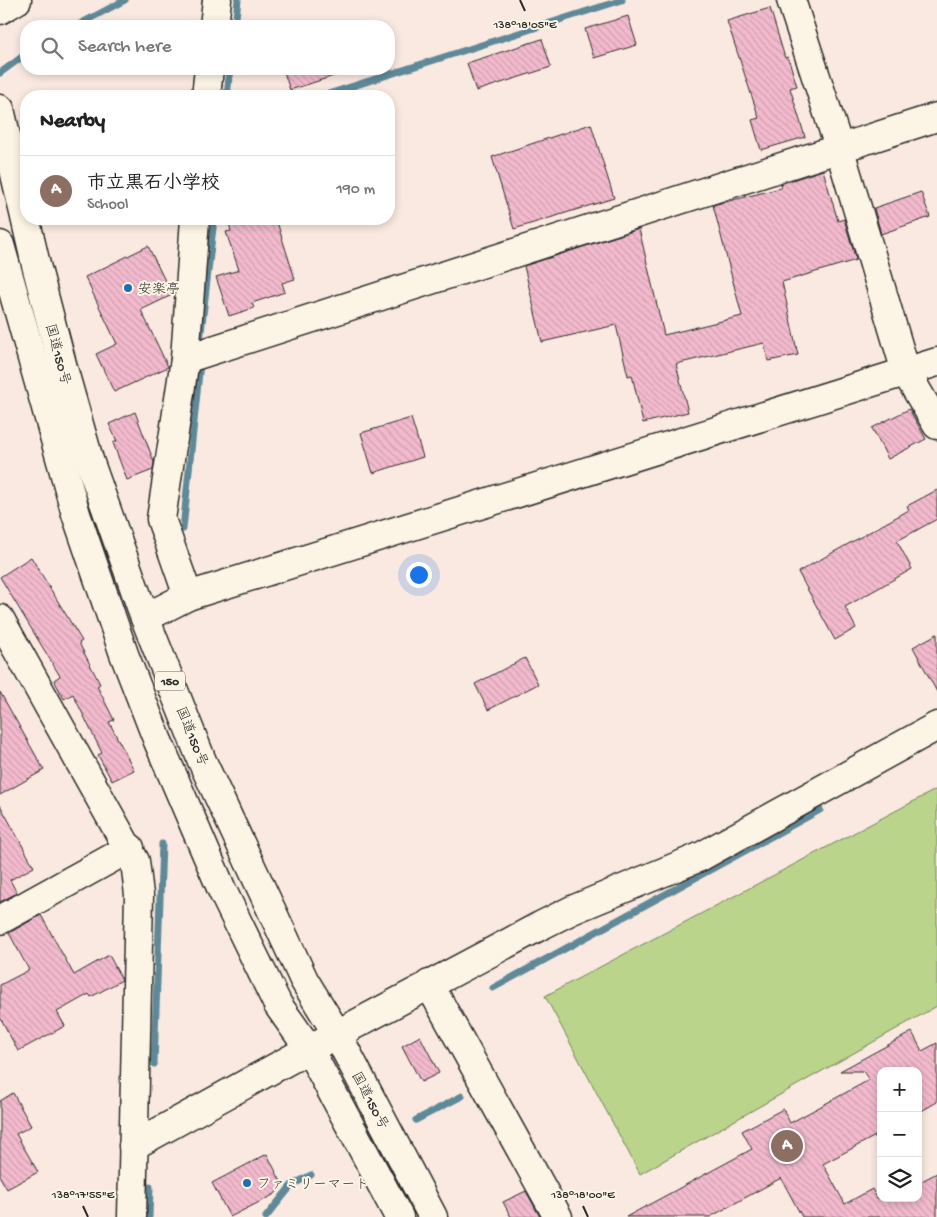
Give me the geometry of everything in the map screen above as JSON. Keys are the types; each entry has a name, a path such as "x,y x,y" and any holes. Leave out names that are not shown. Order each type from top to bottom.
{"main road":[{"path":"0,10 17,0"},
{"path":"215,20 217,0"},
{"path":"792,0 839,147 906,372 937,425"},
{"path":"207,90 208,75"},
{"name":"国道150号","path":"0,109 20,196"},
{"path":"185,359 937,117"},
{"name":"国道150号","path":"27,225 63,368 90,463 145,618 202,761 304,980 337,1034 433,1217"},
{"path":"188,596 161,519 185,359 195,225"},
{"name":"国道150号","path":"0,245 76,514 124,654 157,739 222,890 278,1005 309,1049 399,1217"},
{"path":"145,618 188,596 937,362"},
{"path":"0,619 130,848 135,861 139,895 132,1217"},
{"path":"133,1146 429,984 572,910 700,857 937,726"},
{"path":"0,920 130,848"},
{"path":"429,984 558,1217"}],"green space":[{"path":"937,789 937,1006 640,1174 545,996"}],"building":[{"path":"770,8 785,58 788,57 797,86 790,88 805,137 761,150 752,120 759,118 727,21"},
{"path":"628,16 637,45 594,58 585,29"},
{"path":"542,39 551,67 476,91 467,63"},
{"path":"285,75 337,75 290,90"},
{"path":"591,124 614,198 514,229 492,157"},
{"path":"823,170 838,221 844,219 856,260 782,282 798,355 768,361 764,343 676,364 688,412 643,423 632,375 628,376 616,325 542,342 524,266 639,229 664,335 742,316 713,205 781,188 780,184"},
{"path":"921,192 930,217 881,234 874,208"},
{"path":"230,225 278,225 295,279 282,283 285,292 252,303 254,308 229,316 216,277 239,270 226,232 231,231"},
{"path":"148,246 172,295 141,310 168,367 114,392 96,354 117,344 85,277"},
{"path":"909,409 926,439 888,459 872,428"},
{"path":"135,412 154,462 153,470 127,480 113,443 117,441 109,424"},
{"path":"411,418 423,457 373,473 361,433"},
{"path":"937,490 937,519 897,541 912,569 845,607 856,628 835,640 798,572 909,510 907,506"},
{"path":"31,557 82,641 79,643 100,684 97,686 114,720 109,722 134,770 112,781 98,755 102,753 73,694 64,699 54,680 60,676 0,577"},
{"path":"937,634 937,692 913,647"},
{"path":"525,658 538,684 488,710 475,684"},
{"path":"0,692 44,770 0,795"},
{"path":"0,805 34,867 10,880 17,893 0,902"},
{"path":"41,915 74,975 109,955 122,980 91,997 89,994 57,1012 65,1026 18,1051 0,1017 0,985 29,970 9,933"},
{"path":"912,1032 922,1051 937,1043 937,1102 922,1111 922,1067 877,1067 877,1135 823,1164 845,1204 872,1189 877,1202 922,1202 922,1181 937,1173 937,1217 802,1217 781,1178 710,1217 626,1217 752,1149 742,1131 783,1109 790,1123 869,1080 863,1071 840,1071"},
{"path":"420,1036 439,1073 421,1082 402,1046"},
{"path":"13,1093 31,1126 16,1134 38,1172 7,1189 0,1177 0,1101"},
{"path":"267,1154 282,1184 275,1194 230,1217 212,1183"},
{"path":"526,1191 540,1217 511,1217 503,1202"}],"waterway":[{"path":"87,20 125,0"},
{"path":"236,20 238,0"},
{"path":"395,73 622,0"},
{"path":"0,73 20,58"},
{"path":"228,90 229,75"},
{"path":"341,90 388,75"},
{"path":"200,341 213,225"},
{"path":"183,529 200,363"},
{"path":"493,988 820,810"},
{"path":"154,1064 162,844"},
{"path":"416,1120 462,1096"},
{"path":"266,1217 292,1185 311,1175"},
{"path":"149,1217 150,1187"}],"place":[{"name":"安楽亭","path":"128,288"},
{"name":"市立黒石小学校","path":"787,1146"},
{"name":"ファミリーマート","path":"247,1183"}]}
